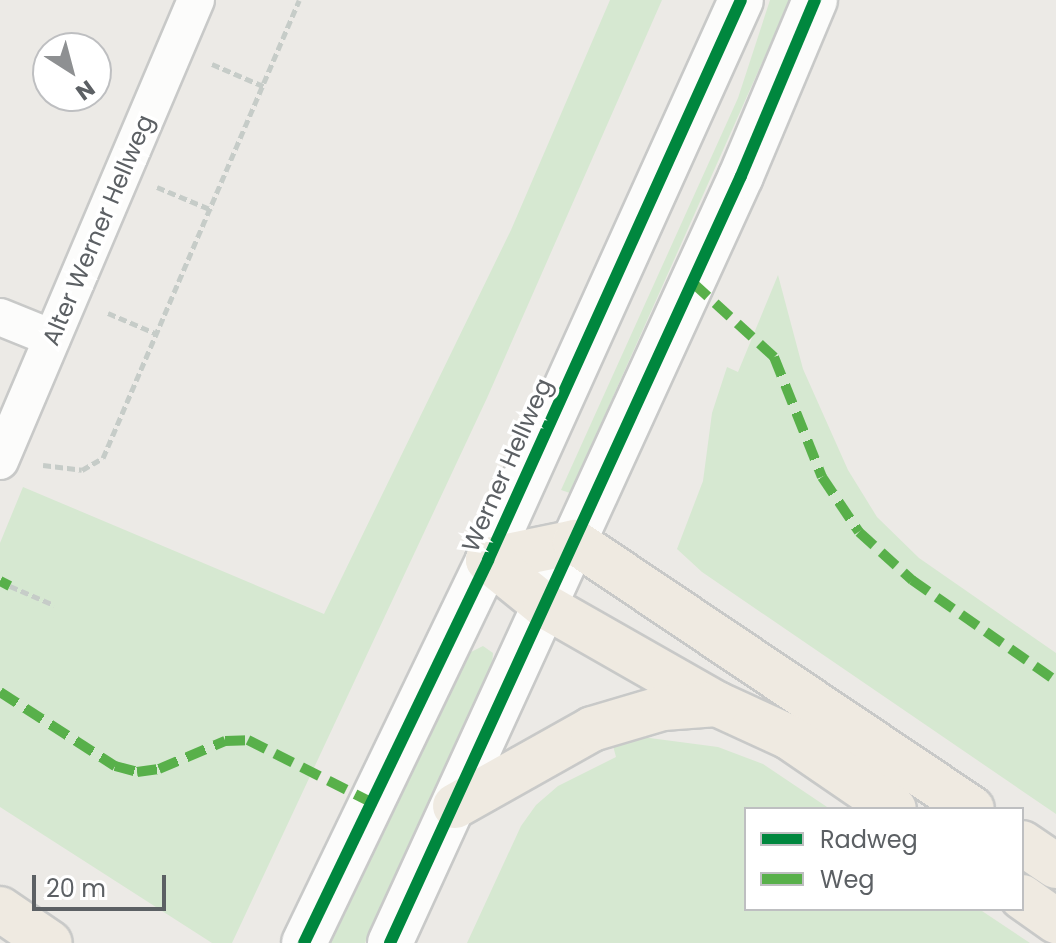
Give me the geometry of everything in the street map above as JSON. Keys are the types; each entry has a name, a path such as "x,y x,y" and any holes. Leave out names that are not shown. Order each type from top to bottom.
{"highway":[{"path":"488,560 575,542 969,807"},
{"path":"488,560 545,606 717,704 789,737 891,807"},
{"path":"455,806 592,729 663,708 717,704"},
{"path":"1024,844 1056,866"},
{"path":"1024,898 1056,921"},
{"path":"0,909 50,943"}],"main road":[{"name":"Werner Hellweg","path":"304,943 488,560 741,0"},
{"path":"390,943 741,176 815,0"}],"street":[{"name":"Alter Werner Hellweg","path":"2,455 196,0"},
{"path":"0,317 52,338"}],"path":[{"path":"2,455 58,470 82,470 103,458 155,333 212,210 299,0"},
{"path":"216,66 263,86"},
{"path":"164,190 212,210"},
{"path":"108,313 155,333"},
{"path":"10,586 54,605"}],"green space":[{"path":"610,0 662,0 487,398 232,943 212,943 0,807 0,543 23,487 324,614 511,230"},
{"path":"770,0 790,0 570,493 561,490 738,98"},
{"path":"778,275 803,369 848,470 877,517 919,558 1056,653 1056,814 702,572 677,549 703,481 712,413 727,367 738,372"},
{"path":"483,646 493,653 492,665 365,943 330,943 446,693 471,652"},
{"path":"642,737 718,747 763,764 827,807 744,807 744,911 982,911 1030,943 467,943 521,826 536,805 558,786 616,757 612,742"}],"marked path":[{"path":"693,283 774,357 822,477 859,532 912,580 1056,681"},
{"path":"0,581 10,586"},
{"path":"0,692 115,766 137,772 159,769 225,741 248,740 371,802"}],"cycle path":[{"path":"304,943 488,560 741,0"},
{"path":"390,943 741,176 815,0"}]}
